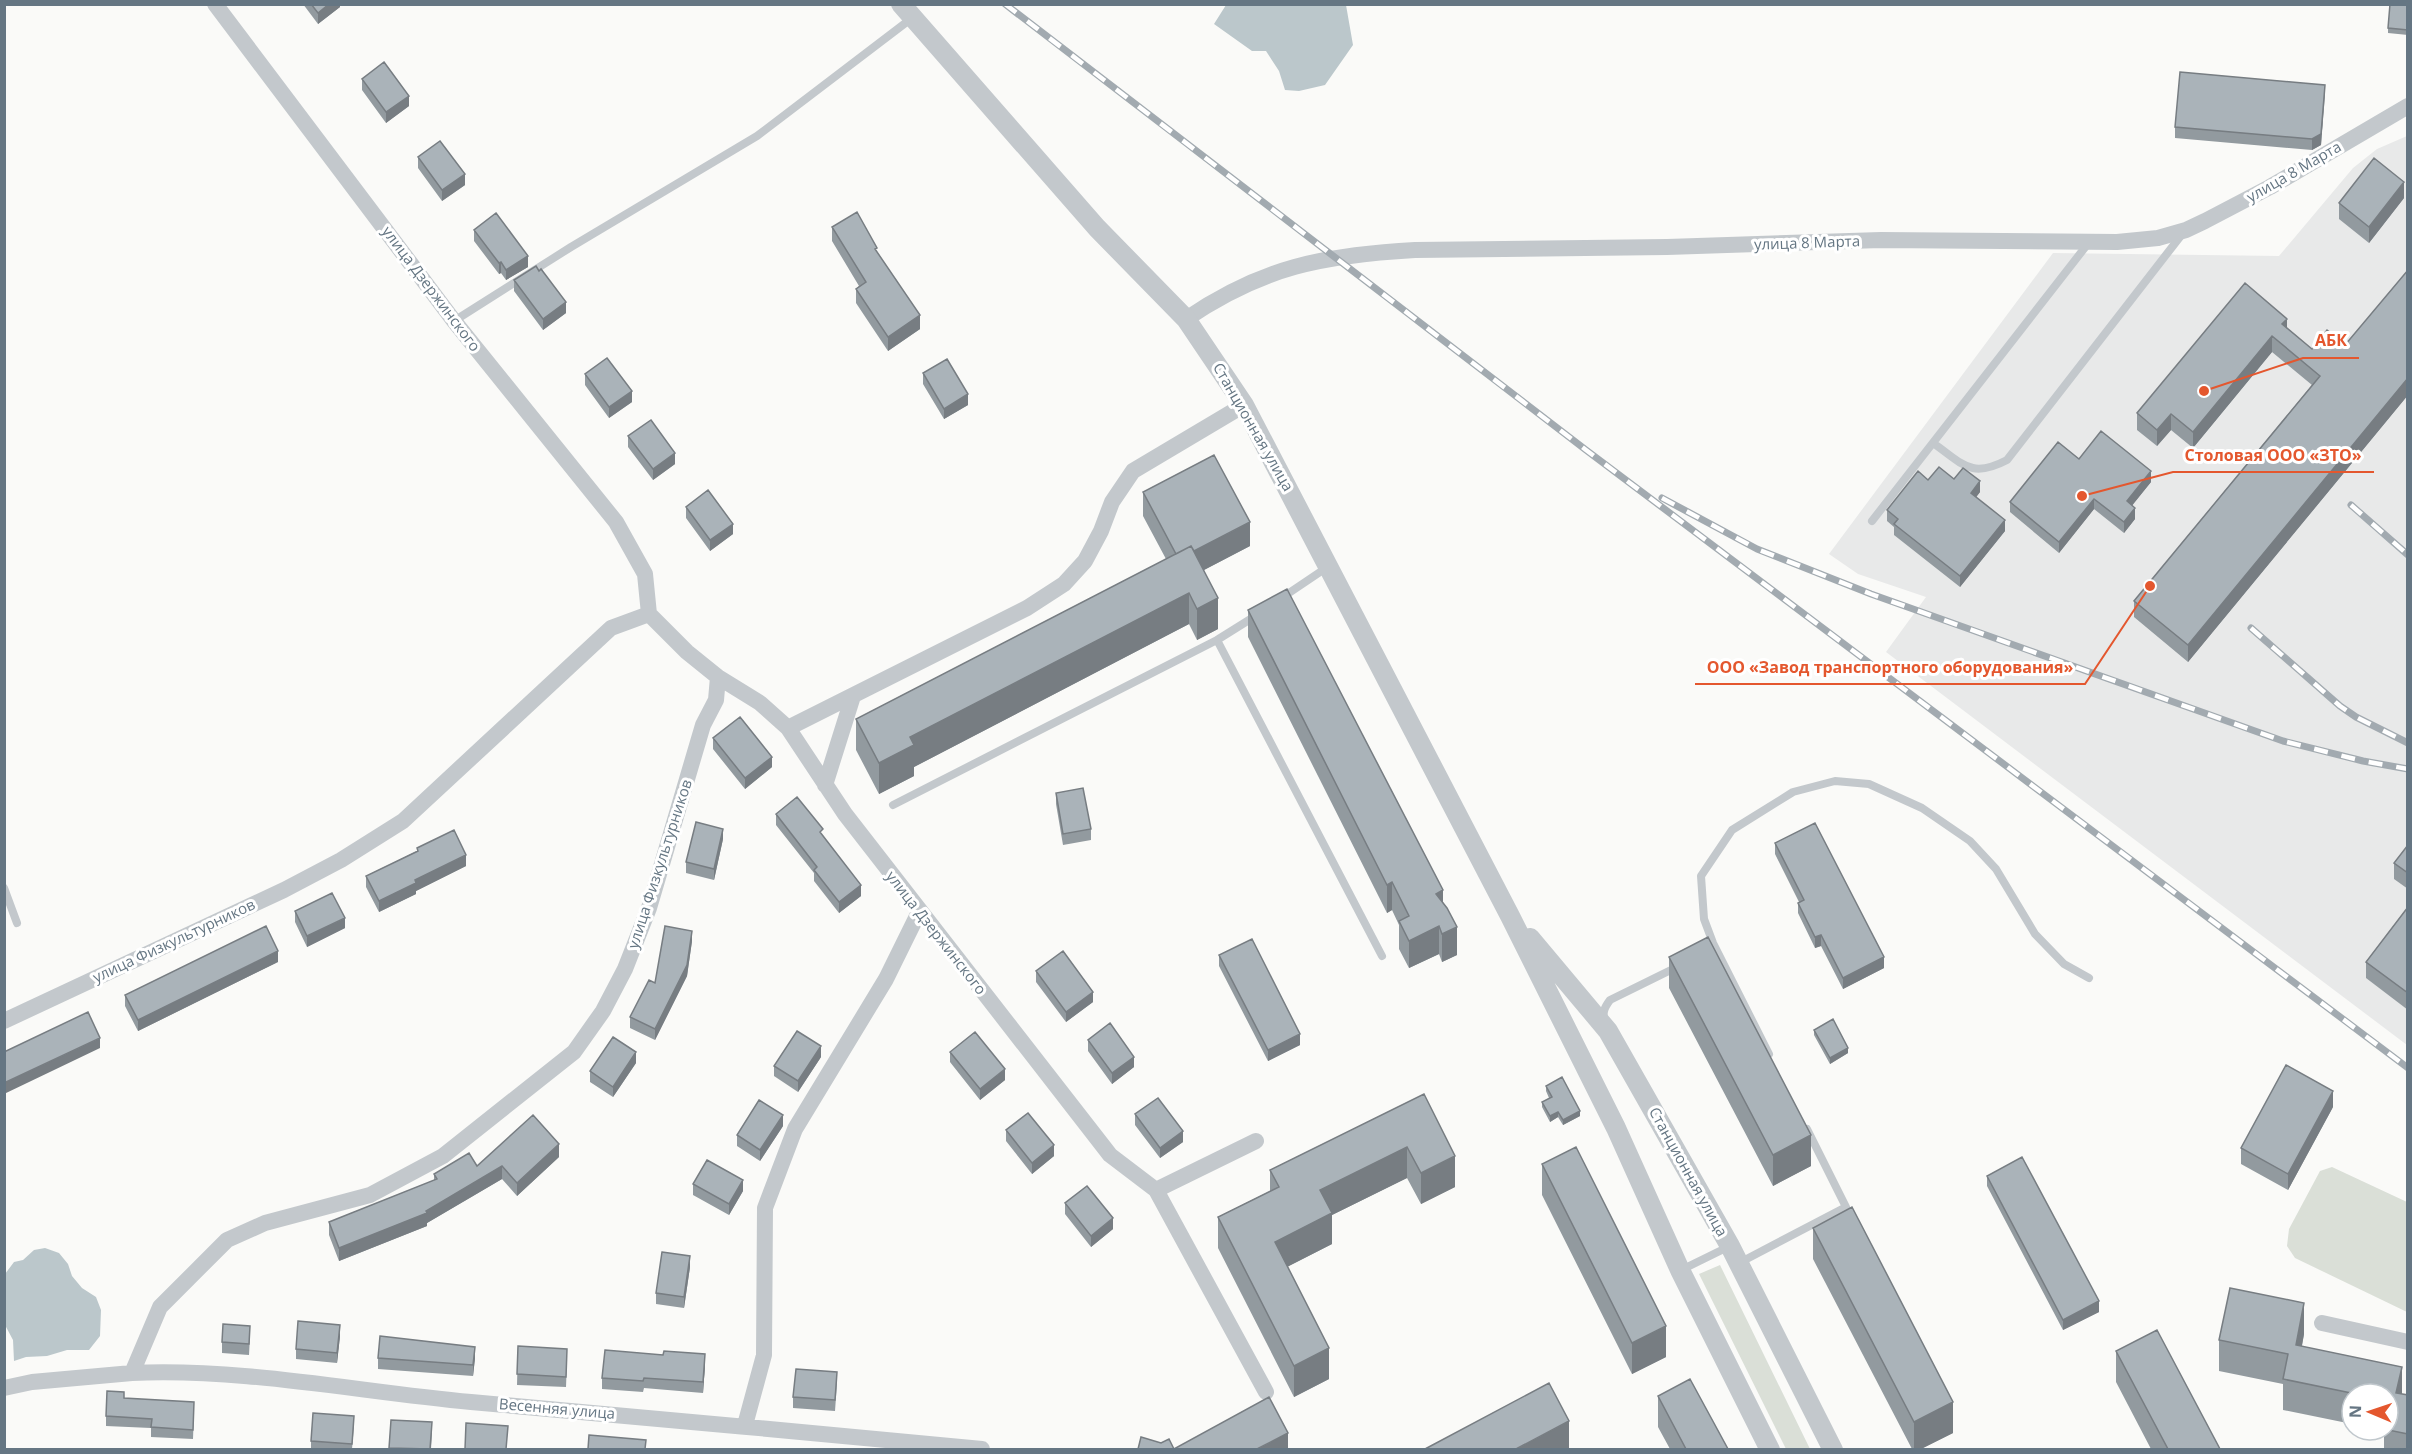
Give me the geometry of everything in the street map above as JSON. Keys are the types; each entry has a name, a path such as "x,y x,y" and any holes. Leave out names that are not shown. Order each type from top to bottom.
{"street":[{"name":"улица Дзержинского","path":"215,4 454,321 616,522 645,574 649,614"},
{"name":"Станционная улица","path":"907,11 1096,228 1186,319 1244,405 1510,916 1616,1128 1680,1270 1770,1449"},
{"name":"улица 8 Марта","path":"1186,319 1232,290 1279,271 1332,257 1374,252 1667,247 1818,241 2137,241 2158,238 2186,230 2270,187 2408,106"},
{"path":"788,728 1027,608 1064,584 1085,561 1101,531 1112,502 1133,471 1244,405"},
{"path":"649,614 687,652 718,677"},
{"name":"улица Физкультурников","path":"4,1021 284,890 341,860 403,821 611,628 649,614"},
{"name":"улица Дзержинского","path":"718,677 760,704 788,728 845,814 1110,1155 1155,1190"},
{"name":"улица Физкультурников","path":"132,1373 160,1307 227,1240 265,1223 370,1196 443,1156 574,1052 603,1011 625,969 649,908 703,725 716,700 718,677"},
{"path":"716,700 745,694"},
{"path":"825,785 853,696"},
{"path":"745,1425 764,1356 765,1208 795,1129 886,979 920,912"},
{"name":"Станционная улица","path":"1510,916 1608,1031 1734,1254 1833,1449"},
{"path":"1256,1141 1155,1190 1266,1392"},
{"path":"2322,1323 2408,1342"},
{"path":"4,1388 32,1382 132,1373"},
{"name":"Весенняя улица","path":"132,1373 220,1374 472,1402 745,1425 982,1449"}],"lane":[{"path":"454,321 571,247 758,136 907,11"},
{"path":"1933,444 1974,470 1986,470 2007,460 2186,230"},
{"path":"1872,521 2090,241"},
{"path":"1274,604 1329,566"},
{"path":"893,805 1217,640 1265,610"},
{"path":"1217,640 1382,957"},
{"path":"1773,1062 1715,948 1704,919 1701,876 1732,830 1793,792 1835,781 1869,784 1922,808 1970,841 1996,869 2035,934 2064,964 2089,978"},
{"path":"4,888 17,923"},
{"path":"1705,953 1715,948"},
{"path":"1608,1031 1603,1016 1610,1000 1684,964"},
{"path":"1680,1270 1734,1254 1846,1207 1804,1124"}],"shaded area":[{"path":"1226,5 1346,5 1353,45 1325,85 1299,91 1285,90 1279,71 1266,51 1252,51 1214,24"},
{"path":"2407,136 2407,1045 1886,652 1926,597 1858,574 1829,554 2053,253 2279,256 2353,168 2377,149"},
{"path":"2332,1167 2407,1202 2407,1312 2295,1258 2287,1246 2289,1229 2320,1171"},
{"path":"45,1248 59,1253 82,1288 96,1297 101,1310 100,1336 89,1350 67,1350 47,1356 26,1357 14,1361 13,1340 5,1325 5,1274 14,1262 23,1260 34,1250"},
{"path":"1720,1265 1810,1449 1786,1449 1699,1274"}],"building":[{"path":"311,4 329,4 318,13"},
{"path":"2390,4 2408,4 2408,30 2388,28"},
{"path":"384,62 409,96 386,112 362,79"},
{"path":"2180,72 2325,85 2321,134 2312,139 2175,127"},
{"path":"440,141 465,174 442,190 418,157"},
{"path":"2374,158 2404,182 2369,227 2339,203"},
{"path":"857,212 877,248 875,249 920,315 888,337 856,289 866,282 832,227"},
{"path":"496,213 528,256 506,270 474,230"},
{"path":"536,266 539,271 541,269 566,302 543,319 514,280"},
{"path":"2408,270 2408,378 2188,645 2134,601 2320,376 2272,336 2193,432 2171,414 2157,430 2137,413 2245,283 2287,319 2282,324 2312,349 2327,330 2345,345"},
{"path":"607,358 632,391 609,407 585,374"},
{"path":"947,359 968,394 944,409 923,373"},
{"path":"651,420 675,453 653,469 628,436"},
{"path":"2101,431 2151,471 2127,501 2135,508 2124,522 2094,499 2059,542 2010,502 2058,442 2079,459"},
{"path":"1214,455 1250,522 1194,551 1191,546 1176,554 1143,492"},
{"path":"1939,467 1954,479 1963,468 1980,481 1971,493 2005,520 1960,576 1894,524 1898,519 1887,510 1918,471 1928,480"},
{"path":"708,490 733,524 710,540 686,507"},
{"path":"1191,546 1218,598 1197,609 1189,593 910,737 914,745 879,763 856,719"},
{"path":"1287,589 1443,890 1436,894 1457,927 1442,934 1439,926 1409,941 1399,921 1409,916 1392,882 1387,885 1248,610"},
{"path":"740,717 772,757 745,778 713,738"},
{"path":"1083,788 1091,829 1063,834 1056,793"},
{"path":"797,797 823,829 820,832 861,885 839,902 814,870 817,867 776,814"},
{"path":"696,822 723,829 714,869 686,862"},
{"path":"1815,823 1884,957 1843,978 1821,935 1815,937 1798,903 1804,900 1775,843"},
{"path":"454,830 466,855 379,901 366,876 418,851 417,848"},
{"path":"2408,845 2408,873 2394,863"},
{"path":"332,893 345,918 307,936 295,911"},
{"path":"2408,907 2408,993 2366,962"},
{"path":"266,926 278,951 138,1020 125,995"},
{"path":"665,926 692,931 687,965 655,1029 630,1017 649,980 655,983"},
{"path":"1708,937 1811,1135 1773,1155 1669,957"},
{"path":"1252,939 1300,1034 1268,1050 1219,955"},
{"path":"1063,951 1093,992 1066,1012 1036,971"},
{"path":"88,1012 100,1038 4,1083 4,1052"},
{"path":"1833,1019 1848,1048 1830,1058 1814,1030"},
{"path":"1110,1023 1134,1057 1112,1073 1088,1040"},
{"path":"797,1031 821,1046 798,1081 774,1066"},
{"path":"975,1032 1005,1069 980,1089 950,1052"},
{"path":"613,1037 636,1052 613,1087 590,1071"},
{"path":"2286,1065 2333,1091 2288,1174 2241,1148"},
{"path":"1562,1077 1580,1111 1563,1120 1558,1112 1550,1116 1542,1102 1552,1097 1546,1086"},
{"path":"1424,1094 1455,1156 1421,1173 1407,1147 1320,1190 1332,1213 1275,1242 1329,1348 1294,1366 1218,1217 1279,1187 1270,1170"},
{"path":"1158,1098 1183,1131 1160,1148 1135,1114"},
{"path":"759,1100 783,1115 760,1150 737,1135"},
{"path":"1028,1113 1054,1145 1032,1163 1006,1130"},
{"path":"533,1115 559,1144 517,1183 502,1166 426,1211 427,1213 339,1248 329,1222 437,1179 434,1174 469,1153 477,1166"},
{"path":"1576,1147 1666,1326 1632,1343 1542,1164"},
{"path":"2022,1157 2099,1301 2063,1320 1987,1176"},
{"path":"707,1160 743,1180 729,1204 693,1184"},
{"path":"1087,1186 1113,1218 1091,1236 1065,1203"},
{"path":"1852,1207 1953,1402 1914,1422 1813,1228"},
{"path":"662,1252 690,1256 684,1297 656,1293"},
{"path":"2230,1288 2304,1303 2296,1345 2402,1367 2399,1382 2340,1382 2340,1391 2283,1379 2288,1354 2219,1340"},
{"path":"298,1321 340,1325 337,1353 296,1349"},
{"path":"223,1324 250,1326 249,1344 222,1342"},
{"path":"2157,1330 2220,1449 2168,1449 2116,1351"},
{"path":"380,1336 475,1347 473,1365 378,1358"},
{"path":"518,1346 567,1349 566,1377 517,1374"},
{"path":"605,1350 663,1355 664,1351 705,1354 703,1382 602,1378"},
{"path":"796,1369 837,1372 835,1400 793,1397"},
{"path":"1690,1379 1728,1449 1686,1449 1658,1396"},
{"path":"1549,1383 1569,1421 1516,1449 1425,1449"},
{"path":"107,1391 124,1392 124,1398 194,1402 193,1430 151,1427 152,1419 106,1416"},
{"path":"2400,1394 2408,1395 2408,1434 2400,1432"},
{"path":"1269,1397 1288,1433 1257,1449 1174,1449"},
{"path":"313,1413 354,1416 352,1444 311,1441"},
{"path":"391,1420 432,1422 430,1449 389,1448"},
{"path":"466,1423 508,1426 506,1449 465,1449"},
{"path":"589,1435 646,1440 645,1449 588,1449"},
{"path":"1141,1437 1161,1443 1169,1439 1174,1449 1138,1449"}],"railway":[{"path":"1005,4 1586,450 2408,1068"},
{"path":"1662,498 1757,549 1871,594 2283,741 2363,761 2408,769"},
{"path":"2351,505 2408,555"},
{"path":"2251,628 2340,706 2356,717 2408,743"}],"place":[{"name":"АБК","path":"2204,391"},
{"name":"Столовая ООО «ЗТО»","path":"2082,496"},
{"name":"ООО «Завод транспортного оборудования»","path":"2150,586"}]}
